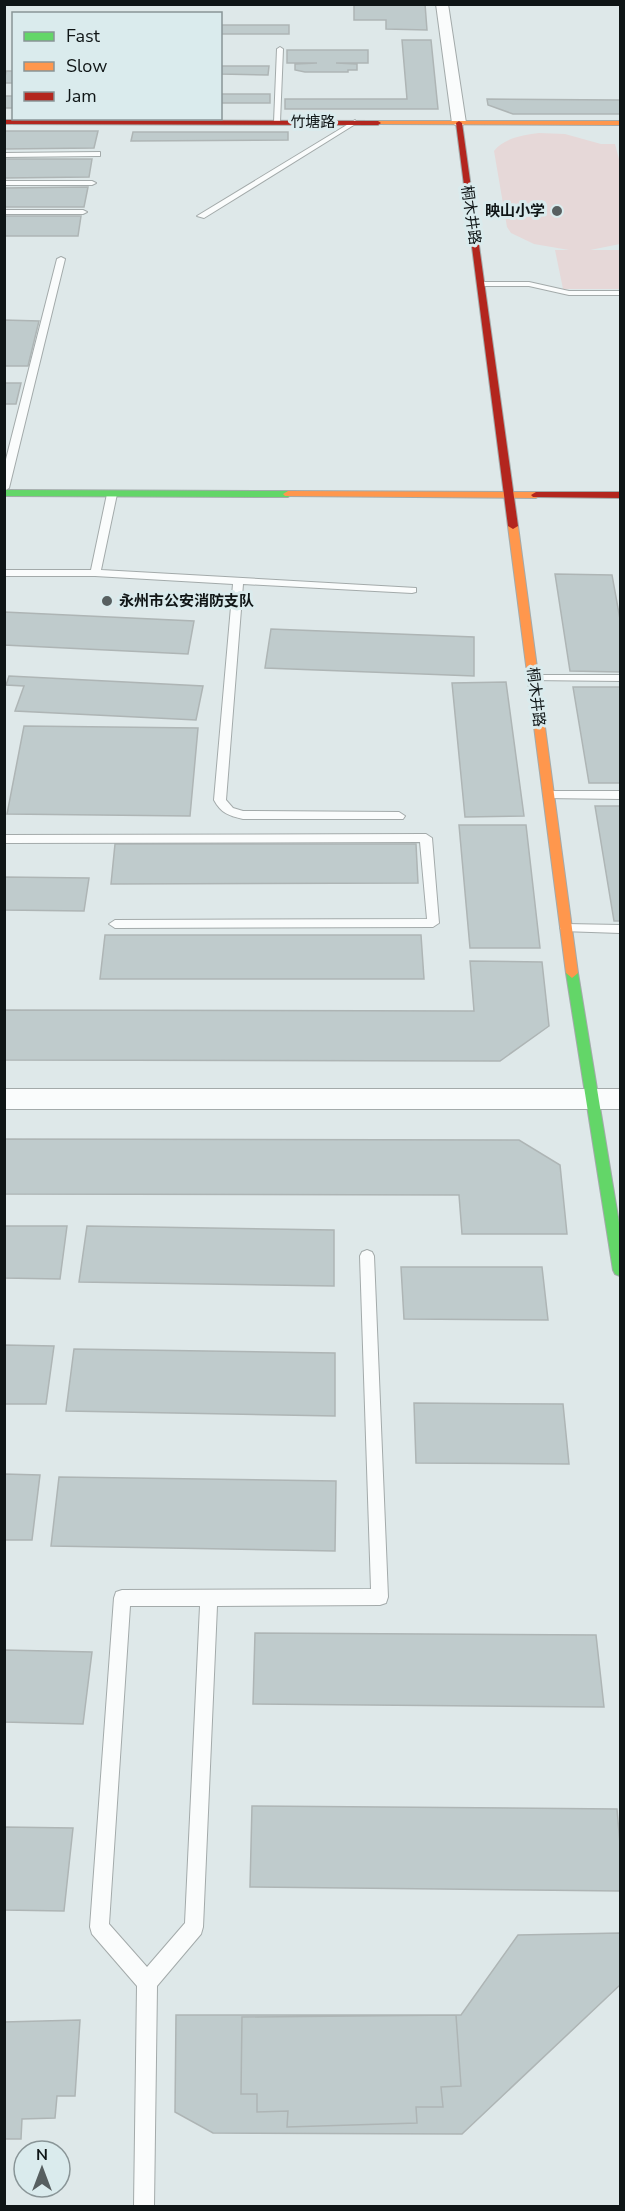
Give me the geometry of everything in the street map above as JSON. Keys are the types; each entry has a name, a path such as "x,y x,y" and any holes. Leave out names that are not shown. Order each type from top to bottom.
{"street":[{"path":"442,4 459,123"},
{"name":"竹塘路","path":"4,122 621,123"},
{"name":"桐木井路","path":"459,123 566,928 621,1270"},
{"path":"4,491 112,494 621,495"},
{"path":"4,1099 621,1100"}],"lane":[{"path":"278,122 280,49"},
{"path":"201,216 355,122"},
{"path":"4,154 97,154"},
{"path":"4,183 92,183"},
{"path":"4,212 83,212"},
{"path":"4,491 61,259"},
{"path":"480,284 530,284 569,293 621,293"},
{"path":"96,573 112,494"},
{"path":"4,573 96,573 412,591"},
{"path":"238,581 219,800 222,807 230,812 243,815 399,816"},
{"path":"533,678 621,678"},
{"path":"549,795 621,795"},
{"path":"4,839 426,838 433,923 115,924"},
{"path":"566,928 621,929"},
{"path":"147,1982 99,1927 122,1599 380,1597 367,1256"},
{"path":"144,2206 147,1982 194,1927 209,1599"}],"shaded area":[{"name":"映山小学","path":"539,133 565,134 601,144 615,144 620,163 620,244 590,250 620,250 620,289 563,289 555,250 569,250 534,244 511,233 507,227 494,151 508,140"}],"building":[{"path":"354,4 425,4 427,30 386,29 386,20 354,20"},
{"path":"222,25 289,25 289,34 222,34"},
{"path":"402,40 431,40 438,109 285,109 285,99 407,99"},
{"path":"287,50 368,50 368,63 336,63 357,64 357,70 348,70 348,72 305,72 295,70 295,64 317,63 287,63"},
{"path":"222,66 269,66 268,75 222,74"},
{"path":"6,71 12,71 12,83 4,83"},
{"path":"222,94 270,94 270,103 222,103"},
{"path":"4,96 12,96 12,108 4,108"},
{"path":"487,99 620,100 620,114 513,114 488,105"},
{"path":"4,131 98,131 94,148 4,149"},
{"path":"133,132 288,132 288,140 131,141"},
{"path":"4,159 92,159 89,177 4,178"},
{"path":"88,187 84,207 4,207 4,188"},
{"path":"4,216 81,216 78,236 4,236"},
{"path":"4,320 39,321 28,366 4,366"},
{"path":"4,383 21,383 16,404 4,404"},
{"path":"555,574 612,575 620,619 620,672 570,671"},
{"path":"4,612 194,621 188,654 4,645"},
{"path":"271,629 474,637 474,676 265,668"},
{"path":"9,676 203,686 196,720 15,711 24,686 6,685"},
{"path":"506,682 524,816 465,817 452,683"},
{"path":"573,687 620,687 620,783 589,783"},
{"path":"24,726 198,728 190,816 7,814"},
{"path":"595,806 620,806 620,921 614,921"},
{"path":"459,825 526,825 540,948 470,948"},
{"path":"115,844 416,844 418,883 111,884"},
{"path":"4,877 89,878 84,911 4,910"},
{"path":"105,935 421,935 424,979 100,979"},
{"path":"470,961 542,962 549,1026 500,1061 4,1060 4,1010 474,1011"},
{"path":"4,1139 519,1140 560,1165 567,1234 462,1234 459,1195 4,1194"},
{"path":"4,1226 67,1226 60,1279 4,1278"},
{"path":"87,1226 334,1230 334,1286 79,1282"},
{"path":"401,1267 542,1267 548,1320 404,1319"},
{"path":"4,1345 54,1346 46,1404 4,1404"},
{"path":"74,1349 335,1353 335,1416 66,1411"},
{"path":"414,1403 563,1404 569,1464 416,1463"},
{"path":"4,1474 40,1475 32,1540 4,1540"},
{"path":"59,1477 336,1481 335,1551 51,1546"},
{"path":"255,1633 596,1635 604,1707 253,1704"},
{"path":"4,1650 92,1652 83,1724 4,1722"},
{"path":"252,1806 617,1809 620,1891 250,1887"},
{"path":"4,1827 73,1828 64,1911 4,1910"},
{"path":"620,1933 620,1985 462,2134 213,2133 175,2112 176,2015 461,2015 518,1935"},
{"path":"456,2015 461,2086 441,2087 443,2107 416,2107 417,2123 287,2127 288,2111 257,2112 257,2094 241,2094 242,2017"},
{"path":"80,2020 75,2096 57,2096 55,2118 22,2119 21,2139 4,2139 4,2022"}],"traffic: fast":[{"path":"4,493 288,494"},
{"path":"572,973 620,1270"}],"traffic: slow":[{"path":"378,123 620,123"},
{"path":"288,494 536,495"},
{"path":"513,526 572,973"}],"traffic: jam":[{"path":"4,122 378,123"},
{"path":"459,123 513,526"},
{"path":"536,495 620,495"}],"place":[{"name":"映山小学","path":"557,211"},
{"name":"永州市公安消防支队","path":"107,601"}]}
